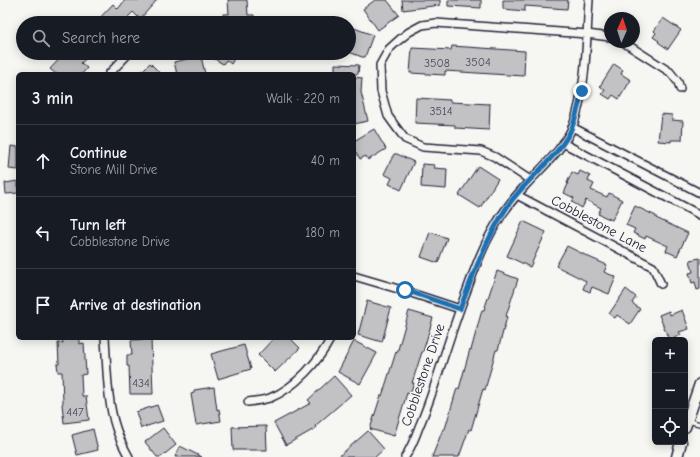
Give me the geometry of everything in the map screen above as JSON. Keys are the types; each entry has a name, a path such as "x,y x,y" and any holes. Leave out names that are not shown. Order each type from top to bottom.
{"main road":[{"path":"688,418 700,384"},
{"path":"677,457 680,445"}],"street":[{"name":"Cobblestone Drive","path":"404,457 413,442 427,407 460,309 484,248 495,226 516,195 548,162 563,143 572,127 578,111 582,91 589,0"},
{"path":"530,180 495,157 481,151 424,146 405,139 388,116 380,90 380,66 389,49 398,40 422,25 436,23 604,36"},
{"path":"632,48 670,72 678,82 680,89"},
{"path":"111,72 122,60"},
{"path":"572,127 700,193"},
{"path":"563,143 700,215"},
{"name":"Cobblestone Lane","path":"516,195 653,267 660,284"},
{"path":"356,277 405,290 460,309"},
{"path":"105,340 107,375 112,413 116,429 129,457"},
{"path":"248,402 270,398 295,382 319,359 330,340"}],"lane":[{"path":"688,424 700,424"}],"building":[{"path":"125,0 157,0 143,16 137,16 133,12 129,16 102,16 113,4 118,9"},
{"path":"228,0 247,0 248,15 254,16 223,16 223,14 229,14"},
{"path":"375,0 387,0 399,15 378,30 363,9"},
{"path":"402,0 440,0 440,5 403,10"},
{"path":"448,0 481,0 481,8 448,6"},
{"path":"503,0 568,0 567,9 525,6 525,11 503,9"},
{"path":"663,18 681,30 668,49 653,37 656,33 654,31"},
{"path":"356,29 373,35 365,57 356,55"},
{"path":"452,46 525,51 524,76 445,71 445,75 410,73 412,48 451,50"},
{"path":"58,60 84,60 81,63 87,68 84,72 54,72 50,69"},
{"path":"183,60 202,60 205,72 176,72 174,62"},
{"path":"216,60 226,60 223,64"},
{"path":"226,60 233,60 231,64"},
{"path":"150,63 159,72 141,72"},
{"path":"335,64 359,65 358,74 356,74 356,72 335,72"},
{"path":"614,64 623,70 621,74 631,80 619,99 613,95 610,99 602,94 605,90 600,86"},
{"path":"356,77 362,78 361,92 368,121 356,124"},
{"path":"416,98 450,100 450,102 490,104 489,130 455,128 455,125 415,123"},
{"path":"661,114 672,115 672,120 683,121 682,140 671,140 671,142 658,141"},
{"path":"374,129 386,149 368,160 366,156 360,159 356,152 356,140"},
{"path":"11,146 16,147 16,170 9,169"},
{"path":"394,154 414,162 401,190 389,184 392,178 384,174"},
{"path":"422,164 435,165 434,168 447,169 446,189 421,187"},
{"path":"478,166 498,179 480,208 459,195"},
{"path":"580,171 590,176 588,181 594,184 591,190 607,197 609,193 622,200 612,220 598,214 601,208 586,200 582,208 572,202 574,198 564,193 572,172 578,175"},
{"path":"16,181 16,193 6,194 5,183"},
{"path":"635,206 688,233 677,256 666,251 668,246 646,236 645,239 633,233 635,229 626,225"},
{"path":"523,221 546,232 530,267 507,256"},
{"path":"430,232 447,238 438,263 421,257"},
{"path":"567,246 607,265 604,272 616,277 609,294 592,287 590,292 583,289 586,281 556,266"},
{"path":"700,258 700,289 697,290 695,282 692,283 689,273 693,272 690,260"},
{"path":"497,271 518,279 485,390 483,389 471,430 469,429 459,457 432,457 443,429 445,429 457,388 459,389 482,310 484,310"},
{"path":"626,289 636,297 632,303 640,309 630,324 617,315 615,318 609,314"},
{"path":"367,301 391,308 382,342 358,335"},
{"path":"682,310 689,329 679,332 681,335 676,337 668,337 659,315 669,311 670,315"},
{"path":"409,311 433,318 412,383 414,383 410,394 407,393 394,436 370,429 396,352 397,353"},
{"path":"62,340 79,340 79,344 84,343 86,374 81,375 82,396 86,396 89,420 64,423 62,404 62,372 58,372 57,364 59,364 58,343 63,343"},
{"path":"131,340 151,340 153,394 130,394 127,355 132,355"},
{"path":"272,340 292,340 300,348 275,372 258,355"},
{"path":"354,341 377,353 360,384 338,372"},
{"path":"244,345 251,369 218,379 211,354"},
{"path":"334,376 351,395 315,426 316,428 286,445 274,423 311,403 308,400"},
{"path":"214,387 217,410 219,409 221,421 196,425 191,394 194,393 194,390"},
{"path":"157,405 163,421 141,428 136,412"},
{"path":"266,426 267,450 233,450 232,427"},
{"path":"163,428 176,445 161,457 157,457 145,442"},
{"path":"93,429 98,450 77,455 72,435"},
{"path":"368,431 384,449 375,457 338,457"},
{"path":"180,446 202,457 175,457"}],"route":[{"path":"405,290 460,309 476,266 495,226 523,187 548,162 563,143 570,132 578,111 582,91"}]}
